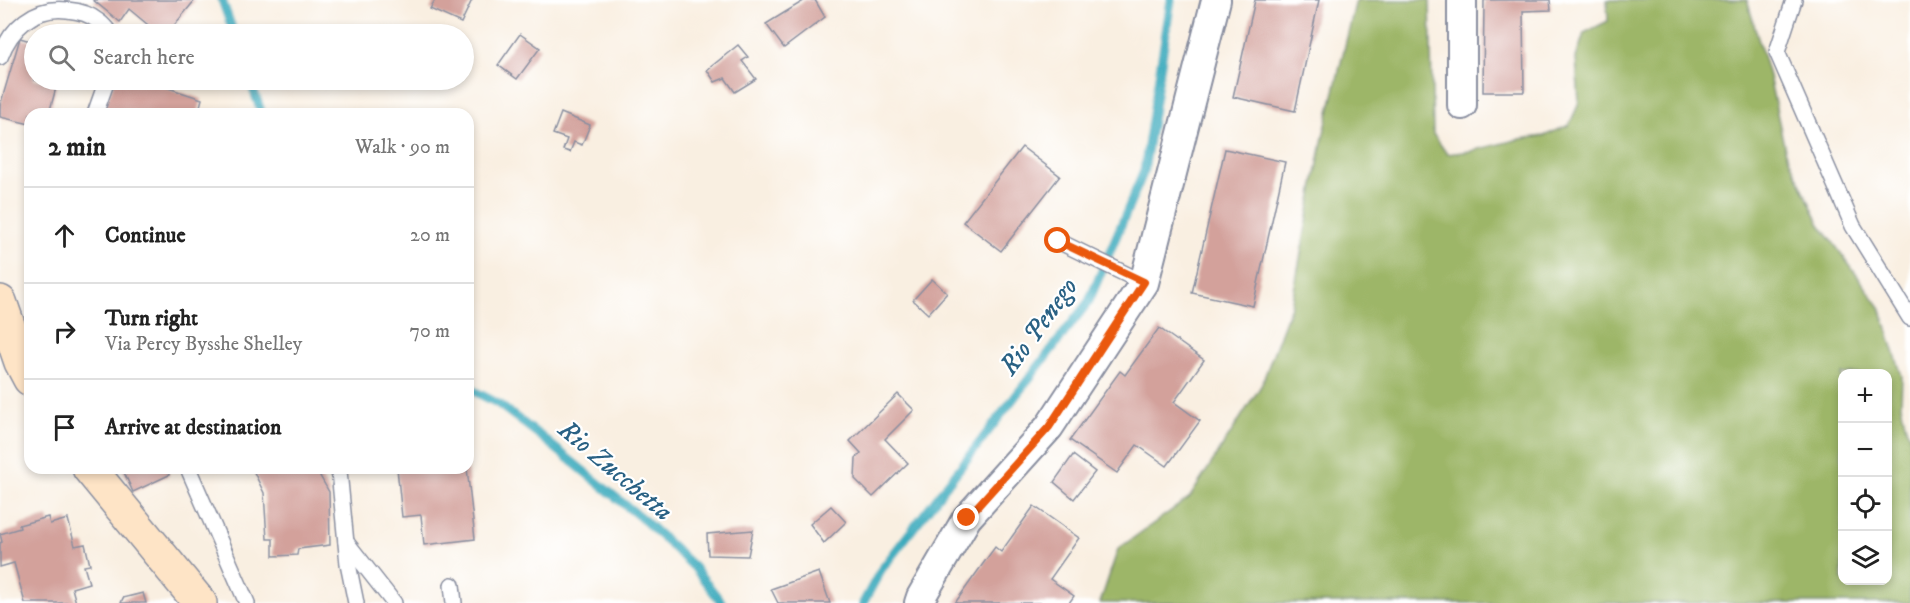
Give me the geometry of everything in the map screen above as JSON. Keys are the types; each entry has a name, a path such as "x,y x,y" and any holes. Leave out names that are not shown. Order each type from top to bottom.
{"main road":[{"path":"0,302 24,368"},
{"path":"94,474 201,603"}],"street":[{"path":"919,603 967,518 1049,427 1131,276 1216,0"},
{"path":"1462,0 1462,105"}],"lane":[{"path":"1794,0 1777,52 1852,226 1910,318"},
{"path":"0,57 6,43 20,25 34,14 58,9 78,11 102,24"},
{"path":"97,108 103,90"},
{"path":"1058,241 1097,262 1131,276"},
{"path":"191,474 247,603"},
{"path":"339,474 348,564 356,603"},
{"path":"346,542 394,603"},
{"path":"452,585 454,603"}],"green space":[{"path":"1356,0 1430,0 1433,134 1447,154 1544,136 1569,125 1579,103 1576,58 1584,33 1608,21 1607,0 1747,0 1769,76 1785,150 1819,223 1880,307 1902,376 1901,405 1906,428 1910,434 1910,603 1100,603 1118,549 1190,497 1261,386 1291,306 1323,137"}],"building":[{"path":"93,0 195,0 175,24 147,24 129,9 120,22"},
{"path":"435,0 472,0 461,23 430,9"},
{"path":"805,0 815,0 825,17 784,48 766,24"},
{"path":"1255,0 1319,0 1295,111 1233,97"},
{"path":"1484,0 1550,0 1551,10 1523,11 1524,92 1483,92"},
{"path":"520,34 540,48 517,79 498,65"},
{"path":"20,38 24,39 24,90 55,90 51,108 24,108 24,123 0,117 0,106"},
{"path":"738,45 748,57 742,61 756,79 735,92 725,78 715,82 707,70"},
{"path":"111,90 175,90 202,99 200,108 104,108"},
{"path":"561,113 590,125 582,145 574,142 570,152 563,150 567,139 553,134"},
{"path":"1022,147 1060,176 1001,251 963,222"},
{"path":"1225,149 1285,162 1253,306 1192,293"},
{"path":"932,279 947,293 928,314 913,300"},
{"path":"1159,328 1204,360 1174,402 1200,421 1167,466 1137,445 1117,473 1070,440 1120,371 1125,375"},
{"path":"898,394 914,410 885,439 908,463 873,497 855,479 856,458 861,453 850,441"},
{"path":"1073,455 1095,472 1074,499 1054,482"},
{"path":"125,474 169,474 169,475 133,492"},
{"path":"255,474 320,474 329,492 330,545 298,549 297,555 273,556 273,539 267,539 264,493"},
{"path":"398,474 468,474 475,539 424,545 421,515 402,517"},
{"path":"831,506 846,522 824,543 810,524"},
{"path":"1034,506 1079,538 1050,579 1074,596 1069,603 955,603 995,547 1001,552"},
{"path":"48,517 50,524 68,519 75,546 85,544 90,565 84,566 89,583 72,588 76,603 25,603 14,563 0,567 0,543 2,542 0,534 20,528 19,525"},
{"path":"753,530 748,556 708,555 707,534"},
{"path":"819,572 830,603 778,603 771,589"},
{"path":"143,593 146,603 121,603 123,598"}],"waterway":[{"name":"Rio Zucchetta","path":"222,0 230,24"},
{"name":"Rio Penego","path":"863,603 881,570 1089,301 1144,171 1171,0"},
{"name":"Rio Zucchetta","path":"254,90 260,108"},
{"name":"Rio Zucchetta","path":"474,391 497,403 538,434 645,521 694,567 722,603"}],"route":[{"path":"967,518 1049,427 1144,282 1097,262 1058,241"}]}
